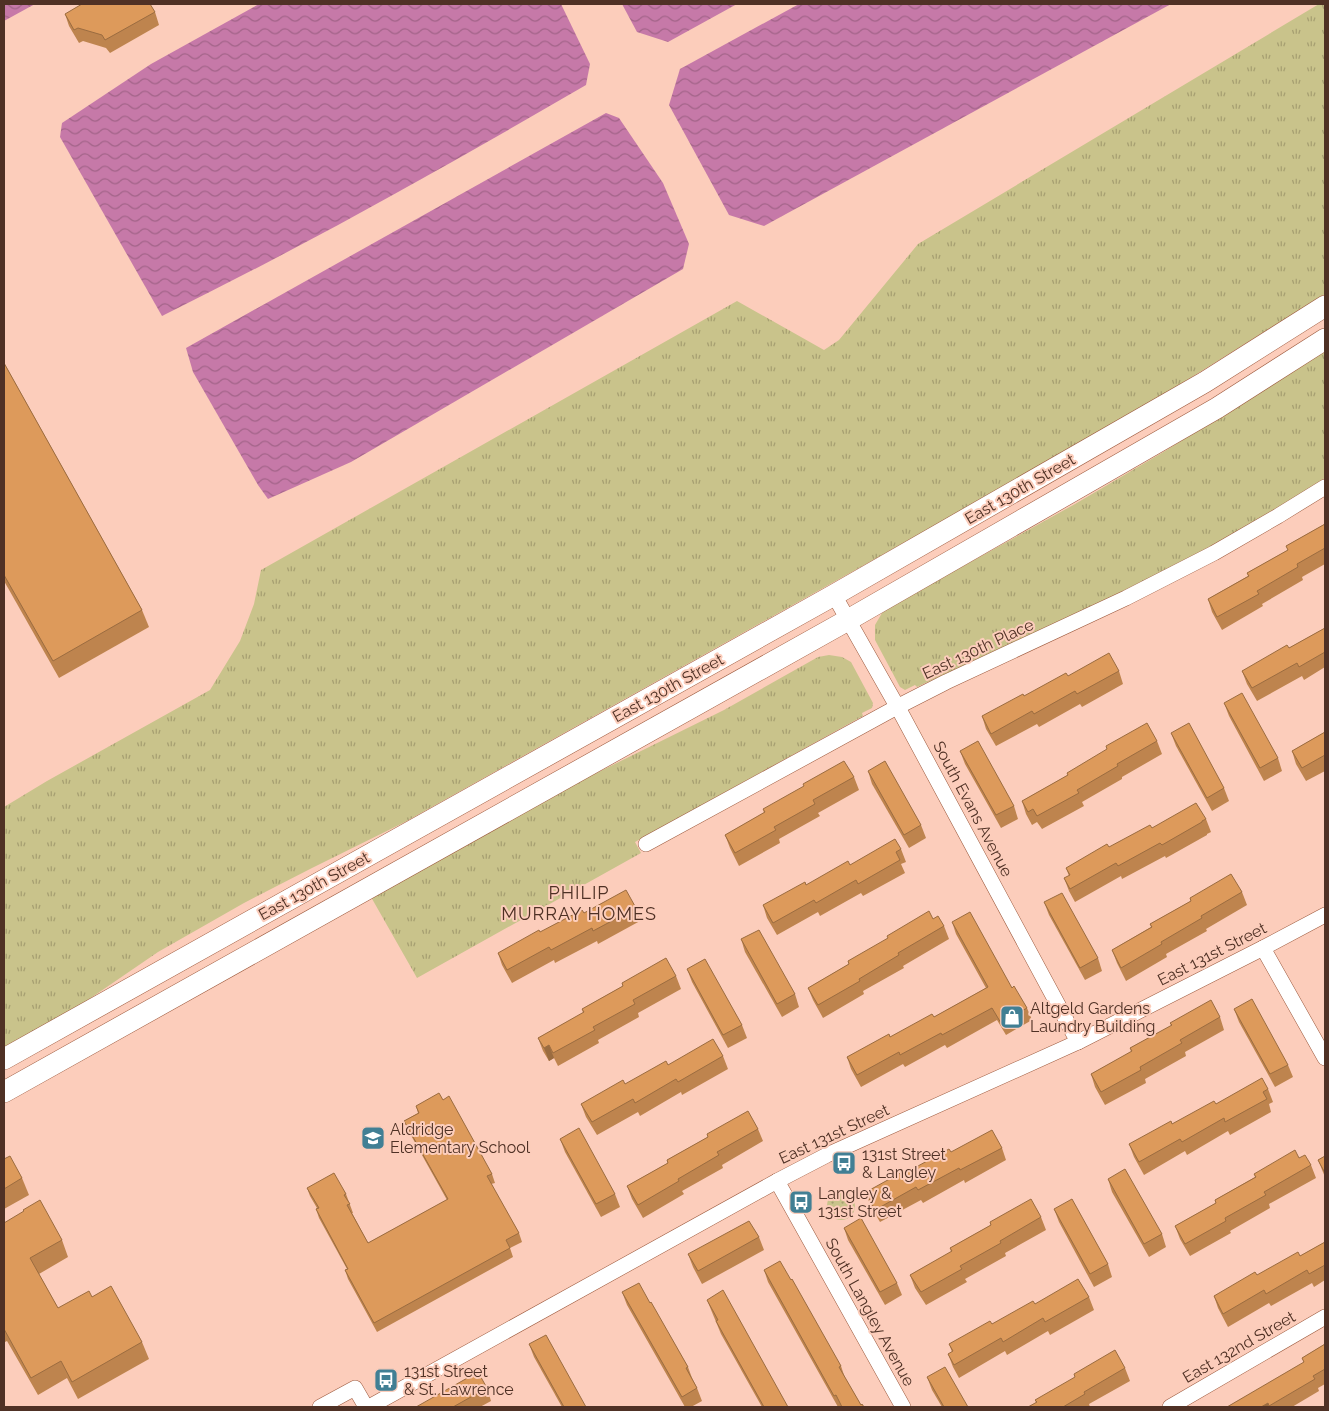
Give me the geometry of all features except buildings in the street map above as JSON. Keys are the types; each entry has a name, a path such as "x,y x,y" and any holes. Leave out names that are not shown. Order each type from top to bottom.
{"main road":[{"name":"East 130th Street","path":"4,1059 834,595 1206,382 1325,306"},
{"name":"East 130th Street","path":"4,1092 848,620 1217,408 1325,339"}],"street":[{"name":"East 130th Place","path":"646,844 897,707 946,682 1126,598 1214,553 1325,487"},
{"name":"South Evans Avenue","path":"834,595 897,707 1078,1042"},
{"name":"East 131st Street","path":"368,1407 827,1155 1078,1042 1325,915"},
{"path":"1264,948 1325,1058"},
{"name":"South Langley Avenue","path":"777,1181 902,1407"},
{"name":"East 132nd Street","path":"1170,1407 1325,1317"},
{"path":"320,1407 355,1388 368,1407"}],"green space":[{"path":"1319,4 1325,4 1325,294 1163,395 973,504 405,822 244,903 158,952 82,1004 4,1047 4,807 210,690 240,641 254,604 261,570 737,301 824,350 839,340 918,244"},
{"path":"1325,351 1325,478 1210,547 1120,593 917,687 915,685 905,690 900,687 875,640 875,625 882,613 1165,451"},
{"path":"829,655 842,657 851,662 873,703 872,708 862,713 863,716 635,842 641,853 417,978 371,897 560,791 724,710 818,657"},
{"path":"841,1192 851,1196 855,1206 851,1216 841,1220 831,1216 827,1206 831,1196"}],"water":[{"path":"4,4 35,4 4,21"},
{"path":"259,4 561,4 590,64 586,85 376,204 162,316 60,137 62,123 151,64"},
{"path":"622,4 737,4 668,42 637,32"},
{"path":"799,4 1171,4 764,226 729,215 669,105 680,69"},
{"path":"606,113 619,118 663,183 689,244 683,269 351,462 268,499 193,372 186,348"}],"place":[{"name":"Altgeld Gardens Laundry Building","path":"1012,1017"},
{"name":"Aldridge Elementary School","path":"373,1138"},
{"name":"131st Street & Langley","path":"844,1163"},
{"name":"Langley & 131st Street","path":"801,1202"},
{"name":"131st Street & St. Lawrence","path":"386,1380"}],"district":[{"name":"PHILIP MURRAY HOMES","path":"579,902"}]}
